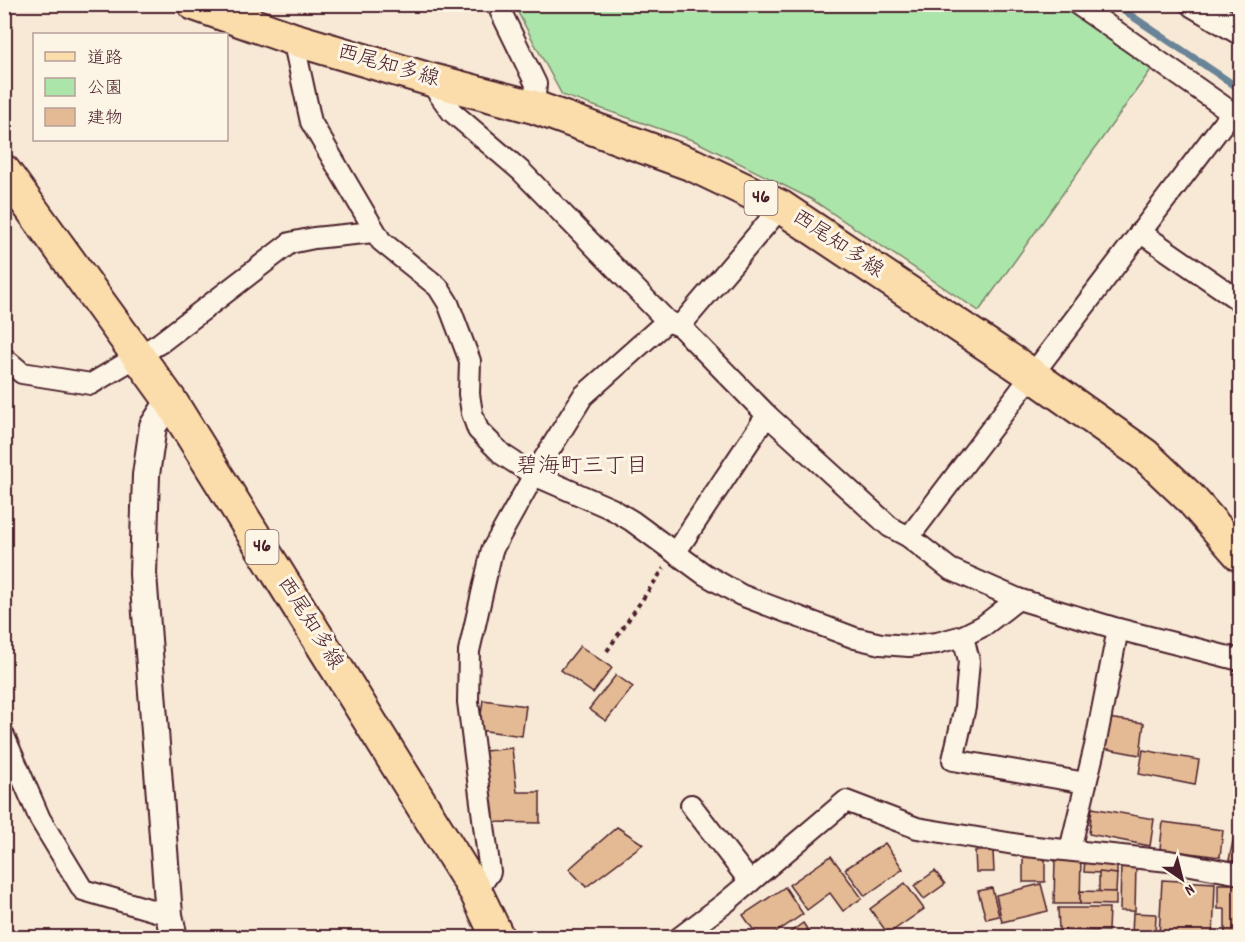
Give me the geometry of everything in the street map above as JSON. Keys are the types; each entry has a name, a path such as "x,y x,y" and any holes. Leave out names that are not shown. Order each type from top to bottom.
{"main road":[{"name":"西尾知多線","path":"194,4 293,39 428,80 534,107 693,165 781,207 1031,374 1145,455 1190,498 1240,555"},
{"name":"西尾知多線","path":"4,171 140,355 170,400 476,892 498,938"}],"street":[{"path":"497,4 536,84 534,107"},
{"path":"909,537 1140,232 1236,115 1077,4"},
{"path":"1194,4 1240,31"},
{"path":"293,39 310,122 374,232 381,241 438,287 448,303 470,361 469,394 478,430 503,455 534,475 612,509 704,574 741,595 855,638 881,644 909,646 937,643 963,636 983,626 1018,599"},
{"path":"428,80 452,112 521,171 767,415 890,527 909,537 950,569 1018,599 1118,629 1240,660"},
{"path":"476,892 490,872 468,702 470,651 492,550 534,475 583,396 674,323 781,207"},
{"path":"4,358 22,373 91,384 159,343 290,243 314,238 374,232"},
{"path":"1140,232 1240,301"},
{"path":"4,736 40,819 83,890 171,926 143,574 146,475 153,426 170,400"},
{"path":"675,553 767,415"},
{"path":"1070,850 1118,629"},
{"path":"963,636 969,661 966,696 953,760 1086,783"},
{"path":"679,938 846,801 917,828 1026,846 1169,861 1240,874"},
{"path":"691,805 750,882"}],"path":[{"path":"607,651 675,553"}],"green space":[{"path":"514,5 1062,5 1153,67 979,311 811,199 695,141 562,95"}],"building":[{"path":"580,646 612,668 593,693 561,670"},
{"path":"616,675 633,687 606,721 589,709"},
{"path":"483,700 526,706 522,736 479,730"},
{"path":"1107,718 1144,723 1140,755 1102,748"},
{"path":"512,748 517,792 540,792 540,823 493,822 485,751"},
{"path":"1143,750 1199,760 1195,785 1139,774"},
{"path":"1092,808 1154,819 1150,846 1089,834"},
{"path":"1163,822 1223,830 1220,857 1160,849"},
{"path":"617,827 643,844 586,887 569,869"},
{"path":"1234,836 1240,837 1240,868 1228,865"},
{"path":"885,843 903,869 865,896 845,869"},
{"path":"975,851 993,851 994,872 976,872"},
{"path":"1023,855 1045,855 1045,882 1023,882"},
{"path":"831,856 862,898 843,911 830,893 807,910 789,885"},
{"path":"1055,857 1081,858 1080,904 1054,904"},
{"path":"1085,858 1117,860 1117,874 1084,872"},
{"path":"1121,863 1136,864 1135,911 1120,911"},
{"path":"935,871 945,884 924,899 914,886"},
{"path":"1099,872 1117,874 1116,892 1099,892"},
{"path":"1162,880 1215,883 1213,938 1159,936"},
{"path":"905,883 924,909 888,934 870,909"},
{"path":"1041,884 1048,911 1002,922 996,895"},
{"path":"1218,884 1240,884 1240,934 1225,934 1225,909 1218,909"},
{"path":"785,887 803,914 768,938 759,938 743,915"},
{"path":"992,888 999,916 986,919 978,891"},
{"path":"1080,891 1116,892 1116,905 1080,904"},
{"path":"1058,908 1109,908 1108,931 1059,930"},
{"path":"1133,913 1156,914 1155,936 1132,935"},
{"path":"803,923 813,938 782,938"}],"waterway":[{"path":"1114,4 1240,89"}],"district":[{"name":"碧海町三丁目","path":"582,467"}]}
